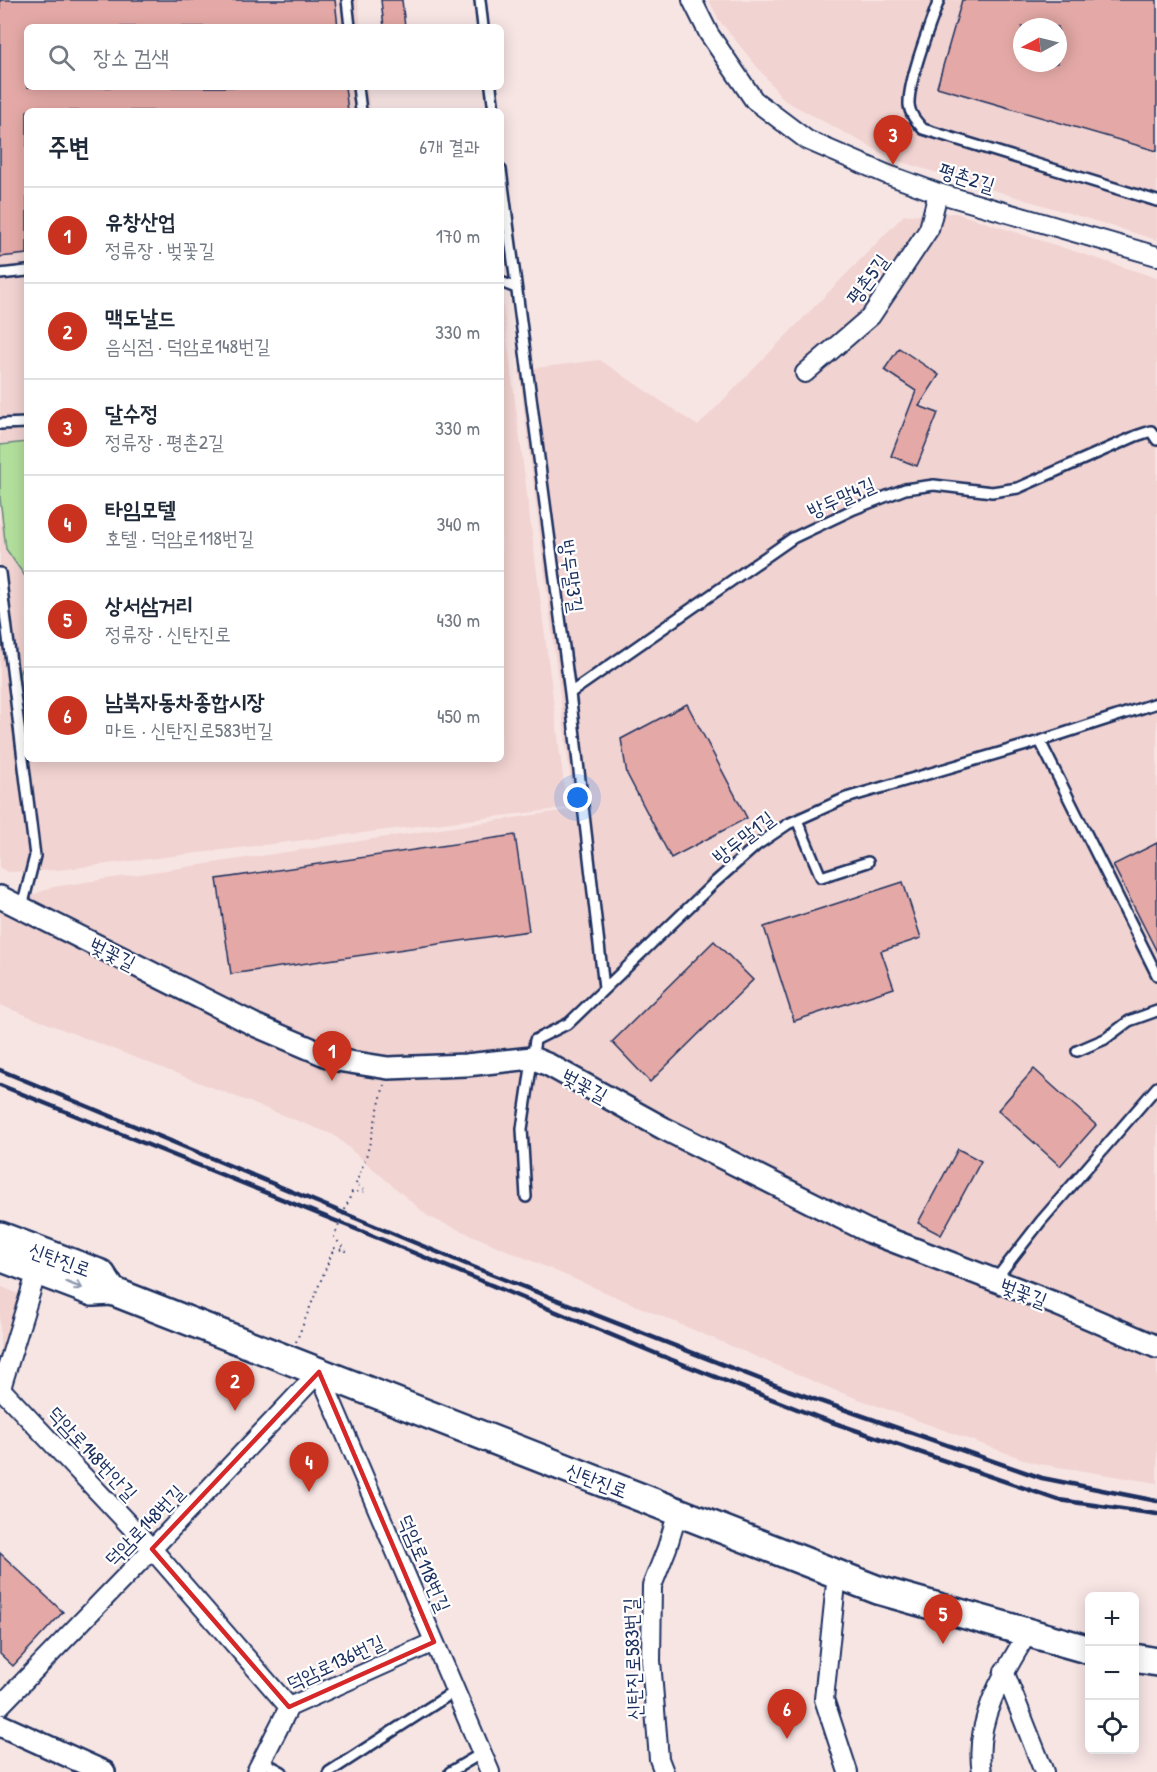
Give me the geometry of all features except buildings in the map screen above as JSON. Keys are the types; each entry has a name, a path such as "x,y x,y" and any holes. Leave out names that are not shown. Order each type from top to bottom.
{"main road":[{"name":"신탄진로","path":"0,1236 101,1274 112,1291"},
{"name":"신탄진로","path":"0,1257 93,1292 112,1291 878,1590 1085,1649"},
{"path":"1139,1659 1157,1662"}],"street":[{"name":"평촌2길","path":"692,0 710,34 754,100 807,140 886,174 938,193 1157,256"},
{"name":"평촌5길","path":"805,372 871,316 929,229 938,193"},
{"name":"벚꽃길","path":"0,897 257,1026 337,1060 388,1068 466,1065 532,1058 549,1065 663,1128 870,1232 1157,1347"},
{"path":"1,1388 37,1271"},
{"name":"덕암로148번길","path":"0,1706 152,1550 319,1372"},
{"name":"덕암로118번길","path":"319,1372 490,1772"},
{"name":"덕암로148번안길","path":"1,1388 152,1550 289,1707"},
{"name":"신탄진로583번길","path":"664,1772 659,1759 651,1661 652,1586 678,1512"},
{"path":"837,1574 824,1699 848,1772"},
{"path":"982,1772 982,1733 988,1708 1004,1671 1028,1633"},
{"name":"덕암로136번길","path":"259,1766 289,1707 434,1642"},
{"path":"1004,1671 1044,1772"},
{"path":"0,1725 105,1772"}],"lane":[{"path":"347,0 350,24"},
{"path":"480,0 483,24"},
{"path":"939,0 910,89 909,107 914,119 923,129 1157,201"},
{"path":"358,90 362,108"},
{"path":"491,90 494,108"},
{"name":"방두말3길","path":"504,194 570,693 604,987"},
{"path":"0,274 24,271"},
{"path":"504,283 516,288"},
{"path":"0,424 24,423"},
{"name":"방두말4길","path":"570,693 793,538 854,509 915,487 934,485 992,492 1017,488 1150,431 1157,440"},
{"path":"0,573 35,856 22,907"},
{"name":"방두말1길","path":"532,1058 535,1040 569,1023 604,987 757,845 796,820 846,798 1040,741 1157,703"},
{"path":"1040,741 1157,975"},
{"path":"796,820 821,877 868,862"},
{"path":"1077,1051 1105,1039 1129,1021 1157,1011"},
{"path":"526,1197 522,1129 532,1058"},
{"path":"994,1280 1041,1221 1157,1087"},
{"path":"329,1772 455,1691"},
{"path":"450,1772 482,1753"},
{"path":"259,1766 282,1772"}],"path":[{"path":"288,1360 334,1248 346,1251 334,1236 352,1192 366,1192 356,1184 367,1154 388,1068"}],"highlighted area":[{"path":"319,1372 434,1642 289,1707 152,1549"}],"shaded area":[{"path":"0,0 358,0 361,24 24,24 24,90 367,90 370,108 24,108 24,762 504,762 504,314 567,808 58,870 8,872 0,868"},
{"path":"709,0 1157,0 1157,240 895,160 784,100 719,20"},
{"path":"956,213 1157,278 1157,1483 1034,1463 834,1390 429,1217 334,1135 0,1005 0,908 53,887 574,809 519,370 600,360 698,426 904,215"},
{"path":"0,1286 23,1296 6,1351 0,1349"}],"green space":[{"path":"24,442 24,575 6,549 0,498 0,445"},
{"path":"24,663 24,728 19,674"}],"railway":[{"path":"0,1070 478,1269 788,1390 1042,1478 1157,1501"},
{"path":"0,1085 662,1356 820,1418 1059,1500 1157,1514"}],"place":[{"name":"달수정","path":"893,165"},
{"name":"유창산업","path":"332,1081"},
{"name":"맥도날드","path":"235,1411"},
{"name":"타임모텔","path":"309,1492"},
{"name":"상서삼거리","path":"943,1644"},
{"name":"남북자동차종합시장","path":"787,1739"}]}
